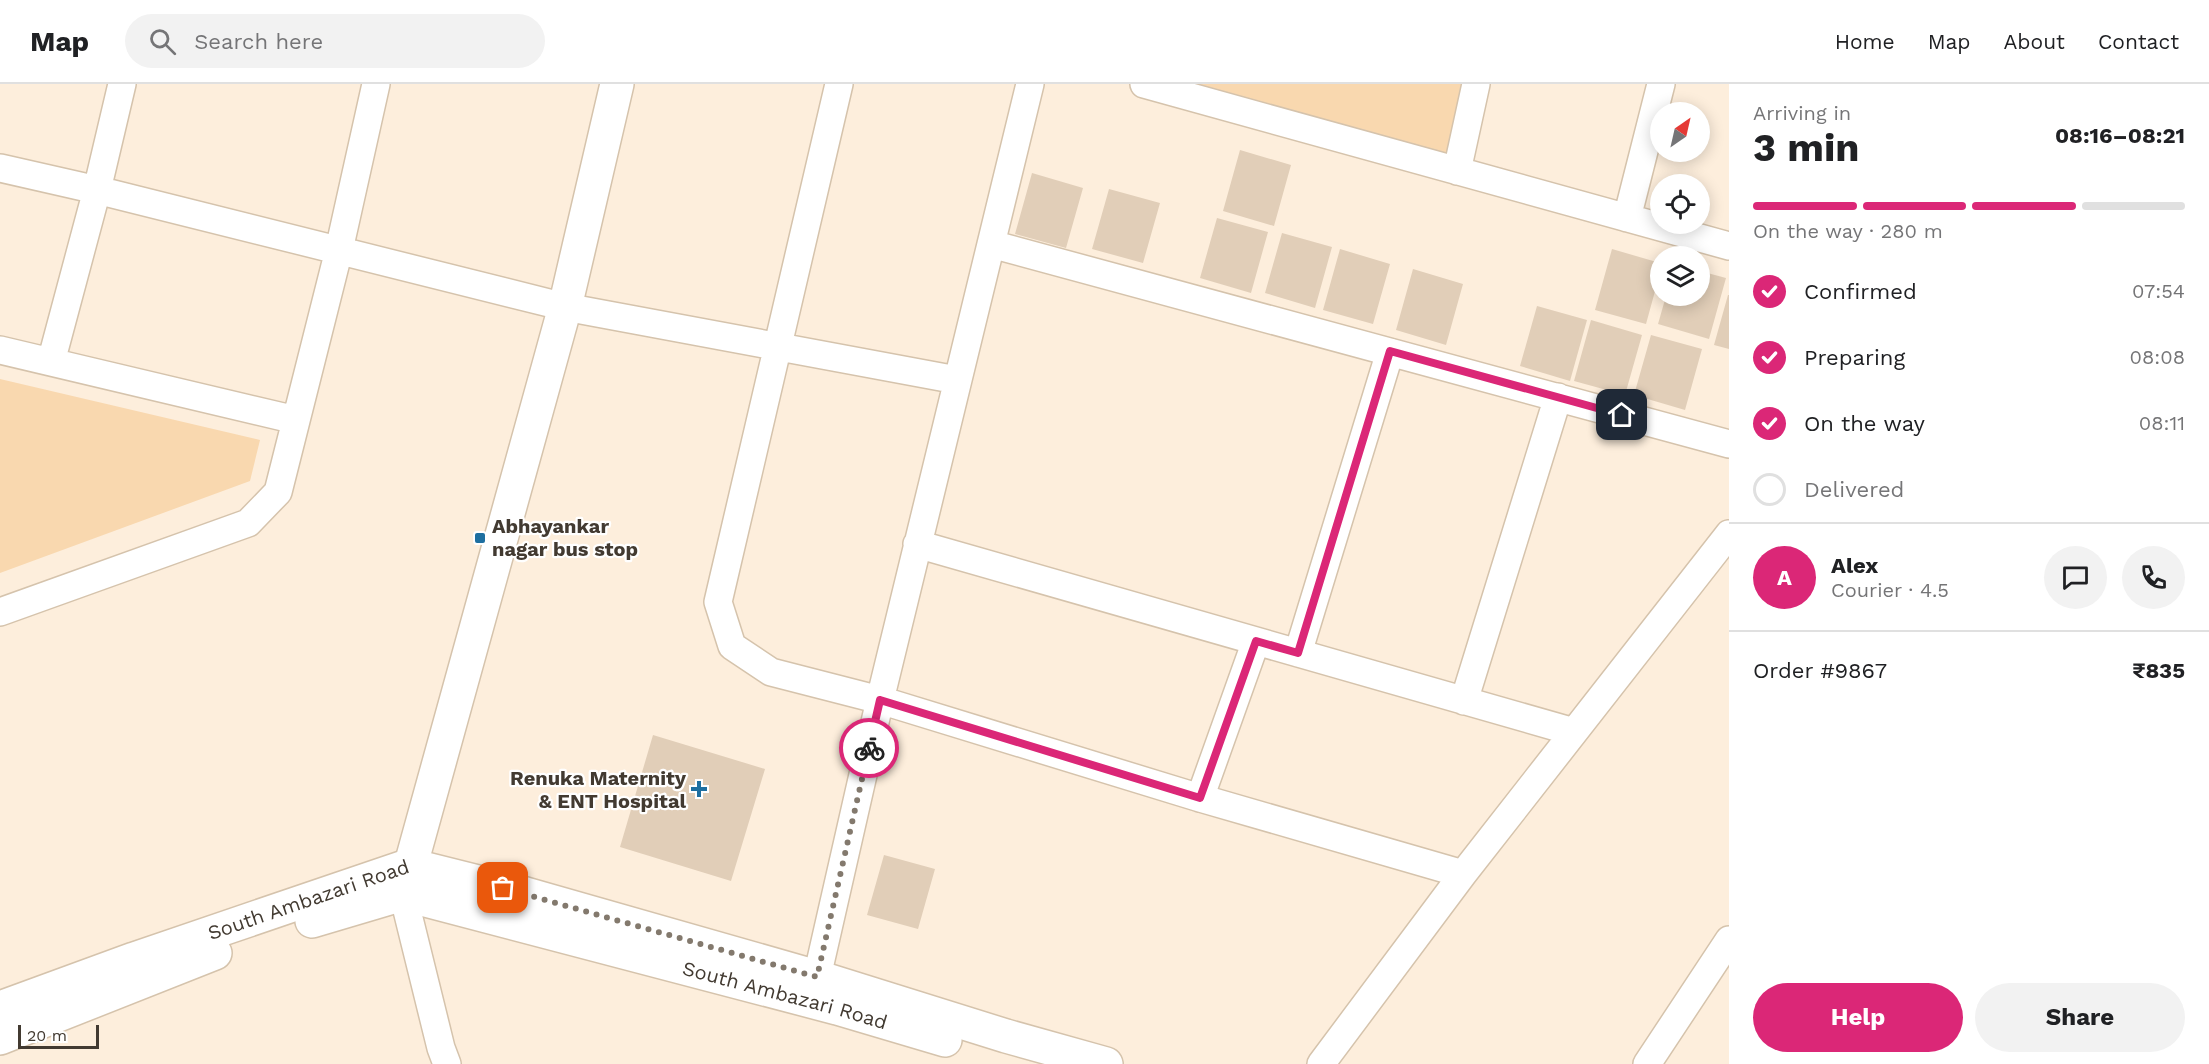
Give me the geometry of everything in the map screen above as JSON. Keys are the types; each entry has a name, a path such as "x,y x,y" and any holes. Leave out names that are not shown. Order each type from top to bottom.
{"main road":[{"path":"407,880 565,307 617,84"},
{"name":"South Ambazari Road","path":"0,1008 134,959 407,880 526,894 817,977 1006,1036 1106,1064"},
{"name":"South Ambazari Road","path":"0,1038 253,937 407,880 1024,1064"}],"street":[{"path":"51,362 97,190 122,84"},
{"path":"0,612 248,523 278,492 339,250 376,84"},
{"path":"838,84 718,602 732,646 771,672 880,700 1200,798 1462,874"},
{"path":"817,977 917,544 1030,84"},
{"path":"1144,84 1729,246"},
{"path":"1456,171 1476,84"},
{"path":"1627,218 1661,84"},
{"path":"0,168 97,190 565,307 957,380"},
{"path":"991,244 1729,444"},
{"path":"0,350 296,420"},
{"path":"1298,653 1390,351"},
{"path":"1464,701 1558,398"},
{"path":"1321,1064 1462,874 1729,534"},
{"path":"917,544 1574,732"},
{"path":"1200,798 1256,641"},
{"path":"407,880 441,1048 447,1064"},
{"path":"1647,1064 1729,940"}],"shaded area":[{"path":"1189,84 1467,84 1451,157"},
{"path":"0,379 260,440 250,481 0,573"}],"building":[{"path":"1240,150 1291,165 1274,226 1223,211"},
{"path":"1032,173 1083,188 1066,248 1015,234"},
{"path":"1109,189 1160,203 1143,263 1092,249"},
{"path":"1217,218 1268,232 1251,293 1200,278"},
{"path":"1282,233 1332,247 1315,308 1265,293"},
{"path":"1340,249 1390,264 1373,324 1323,310"},
{"path":"1612,249 1650,260 1651,306 1646,324 1595,310"},
{"path":"1413,269 1463,284 1446,345 1396,330"},
{"path":"1710,274 1726,278 1709,339 1658,324 1663,306 1710,306"},
{"path":"1729,295 1729,349 1714,345"},
{"path":"1537,306 1587,320 1570,381 1520,366"},
{"path":"1591,320 1642,335 1625,395 1574,381"},
{"path":"1651,335 1702,349 1685,410 1634,395"},
{"path":"653,735 765,769 731,881 620,847"},
{"path":"884,855 935,869 918,929 867,915"}],"way so far":[{"path":"503,888 817,977 869,748"}],"place":[{"name":"Abhayankar nagar bus stop","path":"480,538"},
{"name":"Renuka Maternity & ENT Hospital","path":"699,789"}],"route":[{"path":"869,748 880,700 1200,798 1256,641 1298,653 1390,351 1622,415"}]}
